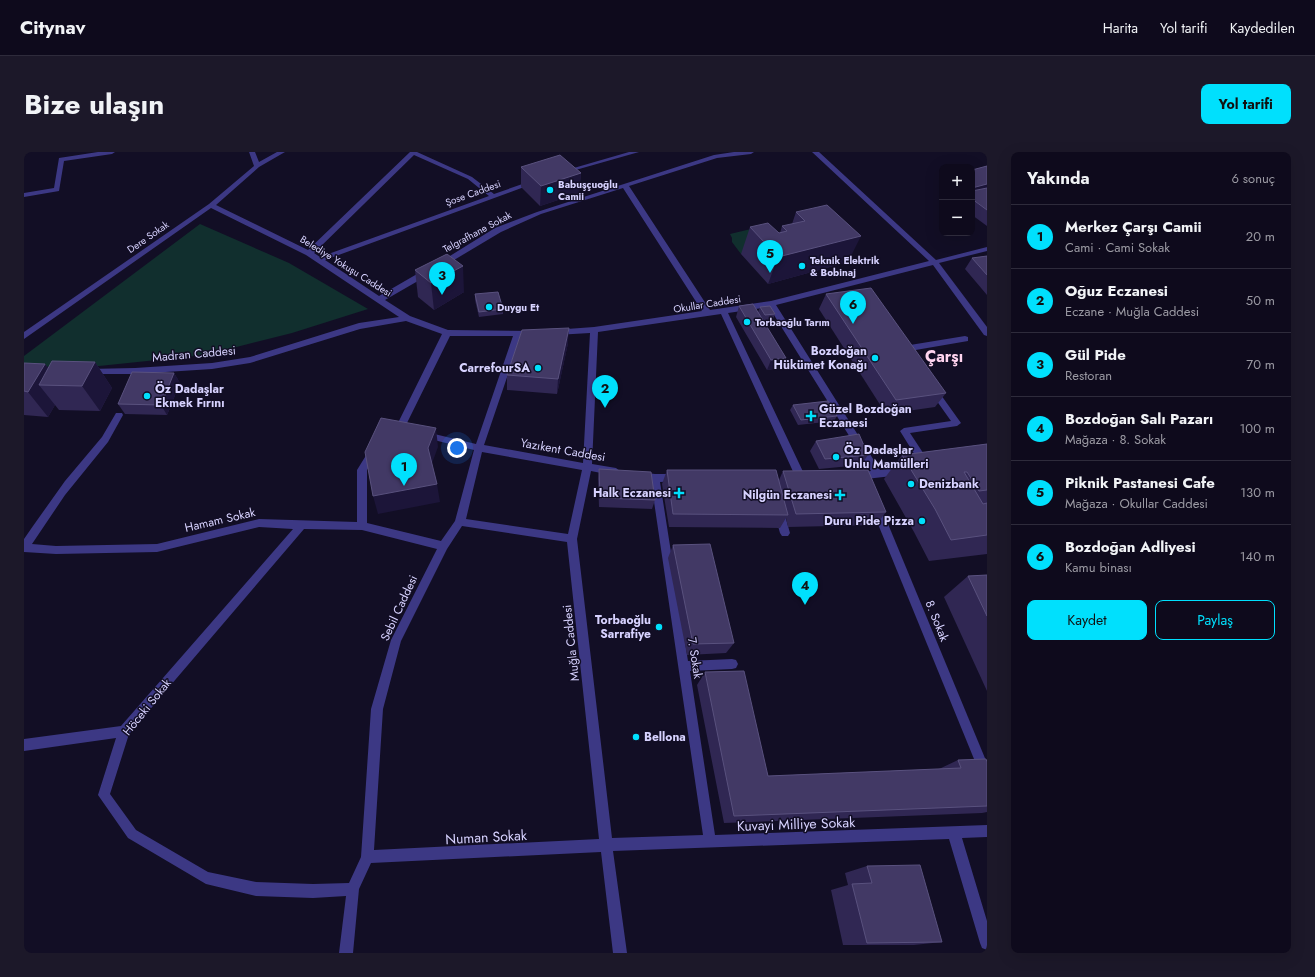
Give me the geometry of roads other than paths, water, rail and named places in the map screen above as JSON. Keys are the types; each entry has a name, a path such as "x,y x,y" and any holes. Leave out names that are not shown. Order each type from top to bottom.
{"street":[{"path":"24,195 57,190 62,154 112,152"},
{"path":"252,152 257,166"},
{"name":"Dere Sokak","path":"24,336 211,206 257,166 282,152"},
{"path":"309,253 414,152 470,178 493,196"},
{"path":"553,175 636,152"},
{"name":"Telgrafhane Sokak","path":"380,299 498,230 539,213 624,186 646,177 716,156 751,152"},
{"path":"815,152 935,263 987,333"},
{"name":"Şose Caddesi","path":"319,260 538,180"},
{"path":"624,186 708,314"},
{"name":"Belediye Yokuşu Caddesi","path":"211,206 309,253 407,318 447,333"},
{"name":"Okullar Caddesi","path":"447,333 518,334 594,330 724,312 858,286 987,249"},
{"path":"771,304 878,474"},
{"path":"724,312 805,477 788,478"},
{"name":"Madran Caddesi","path":"79,372 135,371 212,366 250,360 359,326 407,318"},
{"name":"Muğla Caddesi","path":"594,330 586,466 572,539 606,845 620,953"},
{"path":"388,436 408,431 447,333"},
{"name":"Sebil Caddesi","path":"346,953 353,889 367,857 377,709 396,640 443,546 460,522 479,448 518,334"},
{"path":"904,349 965,339"},
{"path":"847,476 864,479 878,474 924,467 904,431 957,422 926,380"},
{"path":"24,548 49,507 100,448 114,429 119,415"},
{"name":"Yazıkent Caddesi","path":"408,431 479,448 629,474 656,478 686,478"},
{"path":"362,526 362,470 377,443"},
{"name":"7. Sokak","path":"656,478 710,841"},
{"name":"8. Sokak","path":"872,497 987,777"},
{"path":"779,510 785,533"},
{"path":"460,522 572,539"},
{"name":"Hamam Sokak","path":"24,548 56,550 156,548 259,523 362,526 443,546"},
{"name":"Höceki Sokak","path":"302,525 124,731 104,795 132,834 206,878 256,889 313,891 353,889"},
{"path":"684,666 732,664"},
{"path":"24,746 124,731"},
{"name":"Kuvayi Milliye Sokak","path":"606,845 954,834 987,831"},
{"path":"954,834 987,943"},
{"name":"Numan Sokak","path":"367,857 606,845"}],"place":[{"name":"Babuşçuoğlu Camii","path":"550,190"},
{"name":"Teknik Elektrik & Bobinaj","path":"802,266"},
{"name":"Piknik Pastanesi Cafe","path":"770,273"},
{"name":"Gül Pide","path":"442,295"},
{"name":"Duygu Et","path":"489,307"},
{"name":"Torbaoğlu Tarım","path":"747,322"},
{"name":"Bozdoğan Adliyesi","path":"853,324"},
{"name":"Bozdoğan Hükümet Konağı","path":"875,358"},
{"name":"CarrefourSA","path":"538,368"},
{"name":"Öz Dadaşlar Ekmek Fırını","path":"147,396"},
{"name":"Oğuz Eczanesi","path":"605,408"},
{"name":"Güzel Bozdoğan Eczanesi","path":"811,416"},
{"name":"Öz Dadaşlar Unlu Mamülleri","path":"836,457"},
{"name":"Denizbank","path":"911,484"},
{"name":"Merkez Çarşı Camii","path":"404,486"},
{"name":"Halk Eczanesi","path":"679,493"},
{"name":"Nilgün Eczanesi","path":"840,495"},
{"name":"Duru Pide Pizza","path":"922,521"},
{"name":"Bozdoğan Salı Pazarı","path":"805,605"},
{"name":"Torbaoğlu Sarrafiye","path":"659,627"},
{"name":"Bellona","path":"636,737"}],"district":[{"name":"Çarşı","path":"944,356"}]}
